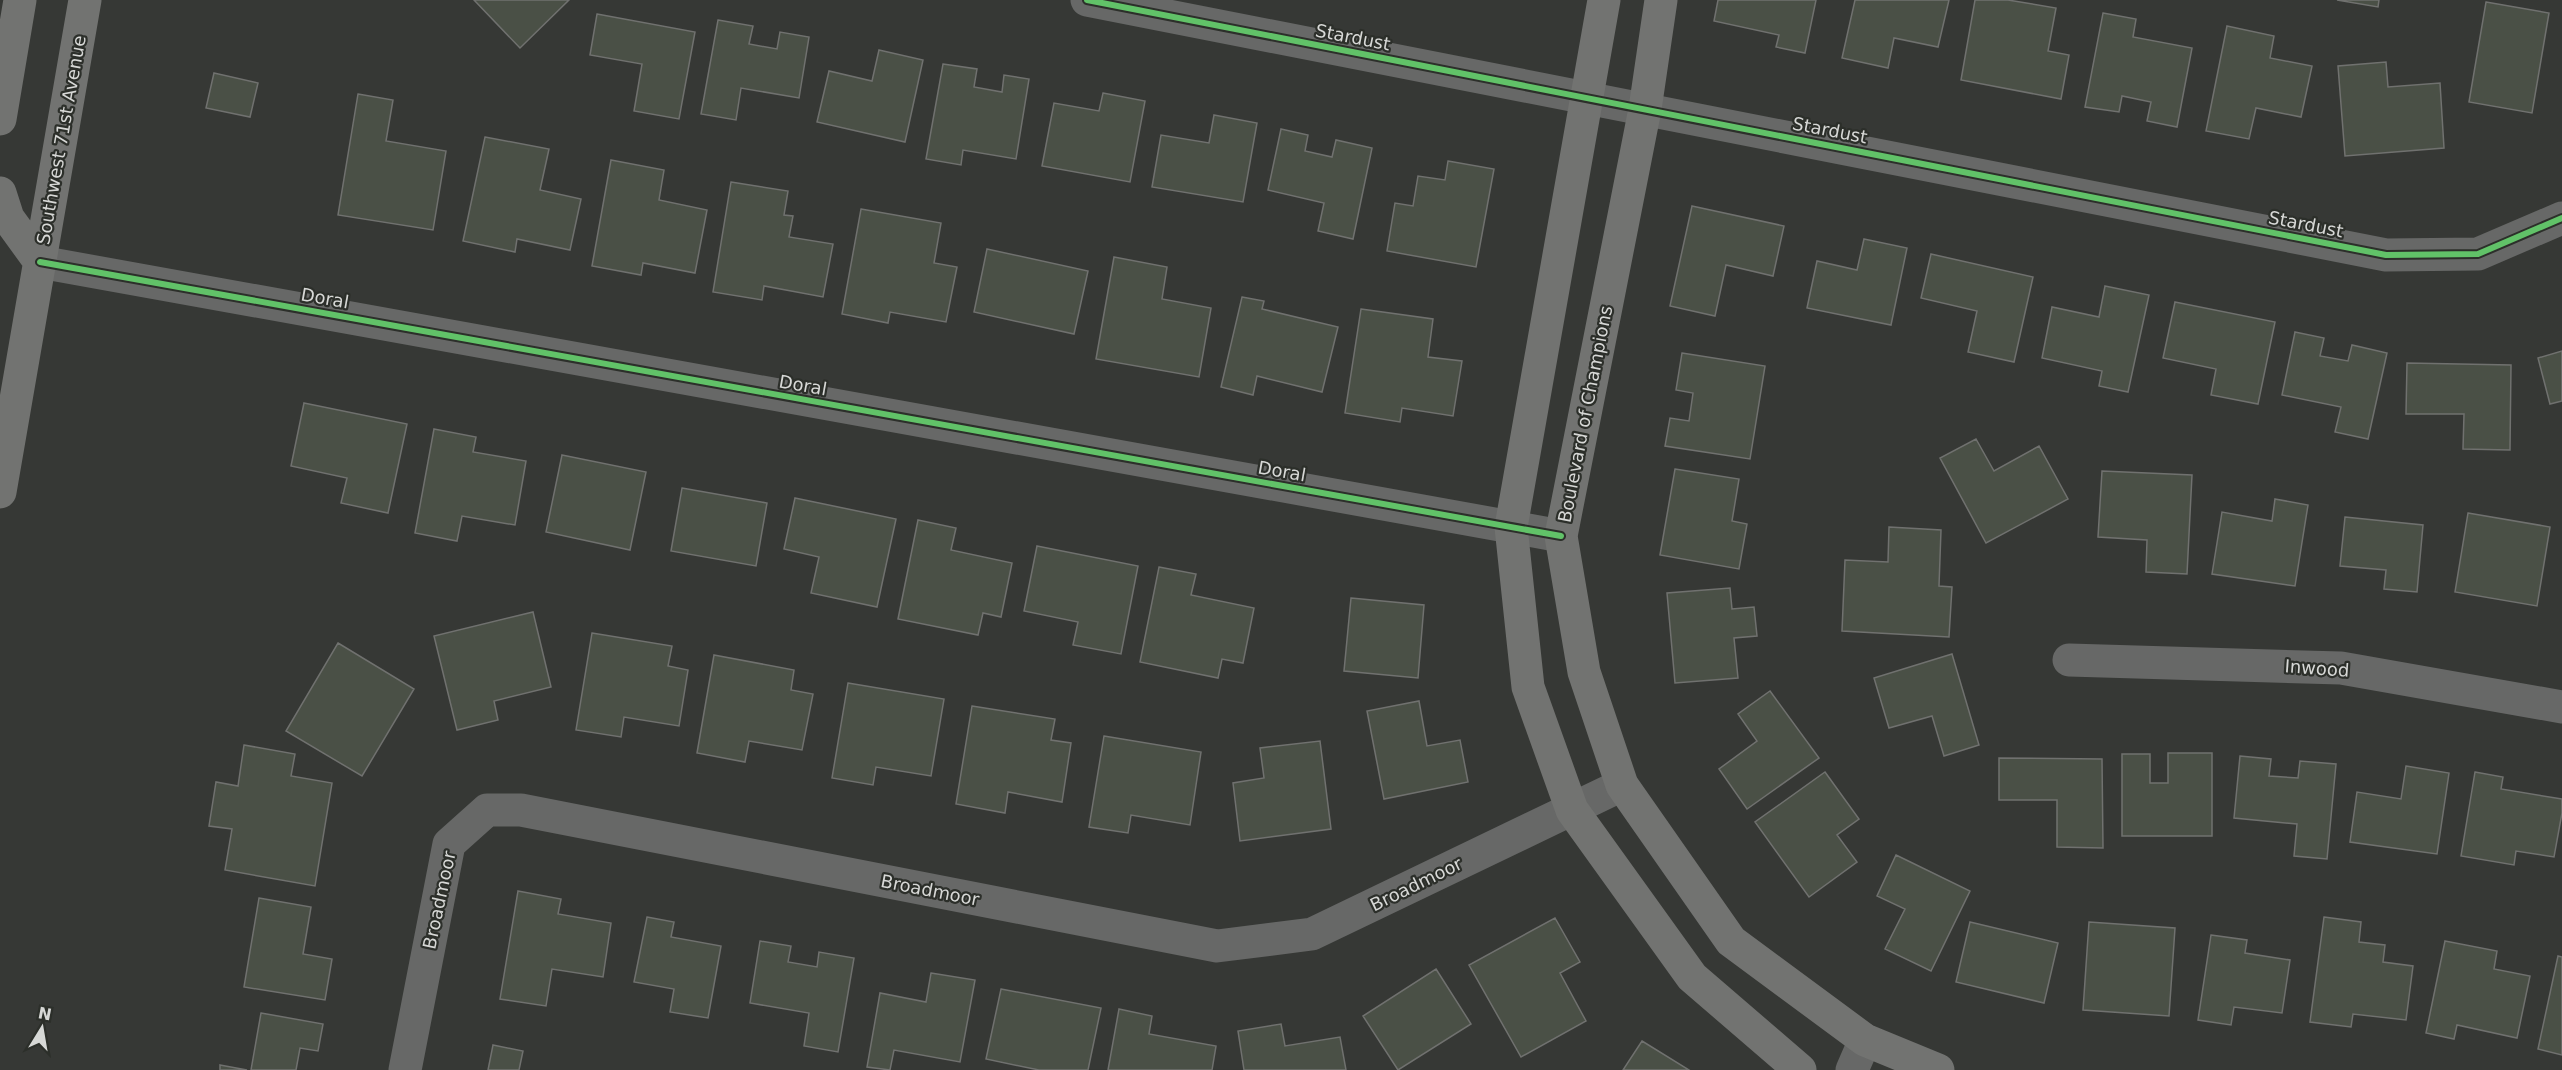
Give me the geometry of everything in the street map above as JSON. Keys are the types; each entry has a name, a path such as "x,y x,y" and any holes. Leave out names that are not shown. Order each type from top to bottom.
{"street":[{"path":"0,8 2,0"},
{"path":"0,119 21,0"},
{"name":"Southwest 71st Avenue","path":"0,492 85,0"},
{"name":"Stardust","path":"1087,0 2386,255 2478,254 2562,218"},
{"path":"1604,0 1511,527 1528,687 1572,810 1692,977 1800,1070"},
{"name":"Boulevard of Champions","path":"1661,0 1645,109 1561,536 1584,672 1622,785 1731,941 1865,1040 1938,1070"},
{"path":"0,193 8,218 40,262"},
{"name":"Doral","path":"40,262 1561,536"},
{"name":"Inwood","path":"2069,660 2341,668 2562,707"},
{"name":"Broadmoor","path":"405,1070 449,844 487,810 521,810 1216,946 1312,933 1622,785"},
{"path":"1851,1070 1865,1040"}],"building":[{"path":"474,0 569,0 520,48"},
{"path":"1718,0 1816,0 1805,53 1776,47 1779,35 1714,21"},
{"path":"1855,0 1949,0 1938,47 1894,38 1888,68 1842,58"},
{"path":"1975,0 2008,0 2056,8 2048,51 2069,55 2061,99 1961,80"},
{"path":"2337,0 2379,0 2378,7"},
{"path":"2486,2 2549,13 2532,113 2469,102"},
{"path":"2103,13 2136,19 2133,37 2192,48 2177,127 2147,121 2151,102 2122,96 2119,112 2085,107"},
{"path":"597,14 695,32 679,119 634,111 642,64 590,55"},
{"path":"718,20 753,26 749,44 777,49 780,32 809,37 799,98 741,88 736,120 701,114"},
{"path":"2227,26 2274,36 2270,58 2312,66 2301,117 2256,108 2249,139 2206,131"},
{"path":"879,50 923,60 905,142 817,122 829,71 872,81"},
{"path":"2386,62 2388,87 2440,83 2444,148 2345,156 2338,66"},
{"path":"943,64 977,69 974,87 1002,92 1004,75 1029,79 1016,159 963,150 961,165 926,159"},
{"path":"214,73 258,83 250,117 206,108"},
{"path":"1103,93 1145,101 1130,182 1042,166 1054,103 1099,111"},
{"path":"358,94 393,100 386,141 446,151 433,230 338,215"},
{"path":"1214,115 1257,123 1243,202 1152,187 1161,135 1209,143"},
{"path":"1281,129 1308,135 1305,151 1332,157 1336,140 1372,148 1353,239 1318,231 1324,203 1268,190"},
{"path":"485,137 549,149 540,190 581,199 570,250 517,239 515,252 463,241"},
{"path":"611,160 664,170 659,200 707,210 695,273 643,263 641,275 592,266"},
{"path":"1448,161 1494,169 1476,267 1387,251 1395,203 1413,206 1418,176 1445,180"},
{"path":"731,182 788,191 784,215 793,216 789,237 833,244 823,297 764,286 762,300 713,292"},
{"path":"1692,206 1784,226 1773,276 1726,265 1715,316 1670,306"},
{"path":"861,209 941,223 934,263 957,267 946,322 890,312 888,323 842,314"},
{"path":"1864,239 1907,248 1891,325 1807,308 1817,261 1857,270"},
{"path":"987,249 1088,271 1074,334 974,312"},
{"path":"1931,254 2033,277 2014,362 1968,352 1977,311 1921,298"},
{"path":"1114,257 1167,267 1162,299 1211,308 1199,377 1096,359"},
{"path":"2105,286 2149,295 2128,392 2099,386 2102,371 2042,358 2052,307 2099,317"},
{"path":"1242,297 1264,301 1262,309 1338,327 1322,392 1257,376 1253,395 1221,387"},
{"path":"2175,302 2275,322 2258,404 2211,395 2216,369 2163,358"},
{"path":"1361,309 1433,319 1428,357 1462,361 1453,416 1402,408 1400,422 1345,413"},
{"path":"2295,332 2324,338 2320,356 2348,361 2352,345 2387,353 2368,439 2335,432 2341,407 2282,395"},
{"path":"2562,351 2562,401 2550,404 2538,358"},
{"path":"1682,353 1765,366 1750,459 1665,446 1670,418 1689,421 1693,393 1676,390"},
{"path":"2407,363 2511,365 2510,450 2463,449 2464,414 2406,414"},
{"path":"304,403 407,424 388,513 341,503 347,478 291,466"},
{"path":"434,429 476,437 473,452 526,461 515,525 462,516 457,541 415,533"},
{"path":"1976,439 1994,471 2039,446 2068,499 1986,543 1940,458"},
{"path":"562,455 646,472 630,550 546,532"},
{"path":"1675,469 1739,479 1732,521 1747,524 1739,569 1660,555"},
{"path":"2102,471 2192,475 2187,574 2146,572 2147,540 2098,537"},
{"path":"682,488 767,503 756,566 671,551"},
{"path":"795,498 896,519 877,607 811,593 819,557 784,549"},
{"path":"2275,499 2308,505 2295,586 2212,574 2222,512 2272,521"},
{"path":"2468,513 2550,527 2537,606 2455,592"},
{"path":"2345,517 2423,525 2417,592 2384,589 2386,570 2340,566"},
{"path":"918,520 956,528 951,550 1012,563 1001,617 983,613 978,635 898,619"},
{"path":"1889,527 1941,530 1939,586 1952,587 1949,637 1842,631 1845,560 1888,562"},
{"path":"1037,546 1138,566 1121,654 1073,645 1078,622 1024,611"},
{"path":"1159,567 1196,574 1191,595 1254,608 1243,663 1222,659 1218,678 1140,662"},
{"path":"1730,588 1732,609 1754,607 1757,636 1734,638 1738,678 1675,683 1667,593"},
{"path":"1351,598 1424,605 1418,678 1344,671"},
{"path":"533,612 551,687 494,701 498,720 457,730 434,636"},
{"path":"592,633 672,646 668,666 688,670 679,726 624,717 621,737 576,730"},
{"path":"338,643 414,689 362,776 286,731"},
{"path":"1952,654 1979,745 1944,756 1932,716 1889,728 1874,678"},
{"path":"714,655 794,670 791,690 813,694 802,750 749,741 745,762 697,753"},
{"path":"848,683 944,699 931,776 876,767 873,785 832,778"},
{"path":"1770,691 1819,758 1747,809 1719,769 1757,741 1738,714"},
{"path":"1419,701 1427,746 1460,740 1468,782 1384,799 1367,711"},
{"path":"972,706 1055,719 1051,740 1071,743 1062,802 1008,792 1005,813 956,804"},
{"path":"1104,736 1201,752 1190,825 1131,815 1128,833 1089,827"},
{"path":"1320,741 1331,829 1240,841 1233,783 1264,778 1260,748"},
{"path":"244,745 295,754 291,776 332,783 315,886 225,870 232,829 209,826 216,782 238,786"},
{"path":"2168,753 2212,753 2212,836 2122,836 2122,754 2150,754 2150,783 2168,783"},
{"path":"2240,756 2271,759 2269,776 2298,778 2300,761 2336,764 2327,859 2294,856 2297,824 2234,818"},
{"path":"1999,758 2102,759 2103,848 2057,847 2057,800 1999,800"},
{"path":"2406,766 2449,773 2437,854 2350,842 2357,792 2401,799"},
{"path":"1825,772 1859,819 1837,835 1857,862 1809,897 1755,822"},
{"path":"2475,772 2503,777 2501,789 2562,799 2562,813 2554,857 2516,851 2514,865 2461,856"},
{"path":"1896,855 1970,891 1931,971 1885,949 1905,909 1877,896"},
{"path":"518,891 561,899 558,914 611,923 603,977 552,969 546,1006 500,999"},
{"path":"259,898 311,907 303,954 332,959 325,1000 244,987"},
{"path":"647,917 674,922 671,937 721,946 708,1018 670,1012 674,989 634,982"},
{"path":"2324,917 2361,922 2359,942 2385,945 2383,962 2413,966 2406,1020 2353,1014 2351,1027 2310,1022"},
{"path":"1555,918 1580,962 1560,973 1586,1021 1521,1057 1469,965"},
{"path":"1970,922 2058,943 2044,1003 1956,982"},
{"path":"2089,922 2175,928 2169,1016 2083,1010"},
{"path":"2211,935 2247,940 2245,953 2290,960 2282,1013 2234,1007 2231,1025 2198,1020"},
{"path":"760,941 791,946 788,962 817,967 819,952 854,958 838,1052 804,1046 809,1013 750,1003"},
{"path":"2445,941 2497,951 2494,969 2530,976 2517,1038 2457,1025 2454,1039 2426,1033"},
{"path":"2558,956 2562,957 2562,1055 2538,1049"},
{"path":"1436,969 1471,1024 1398,1070 1363,1016"},
{"path":"931,973 975,980 960,1062 894,1050 890,1070 867,1067 880,993 926,1002"},
{"path":"1001,989 1101,1008 1088,1070 1039,1070 986,1059"},
{"path":"1119,1009 1152,1016 1149,1034 1216,1046 1212,1070 1108,1070"},
{"path":"261,1013 323,1024 318,1051 300,1048 296,1070 251,1070"},
{"path":"1281,1024 1285,1046 1340,1037 1346,1070 1244,1070 1238,1031"},
{"path":"1642,1041 1689,1070 1623,1070"},
{"path":"493,1045 523,1051 519,1070 488,1070"},
{"path":"220,1065 247,1070 220,1070"}],"cycle path":[{"path":"1087,0 2386,255 2478,254 2562,218"},
{"path":"40,262 1561,536"}]}
